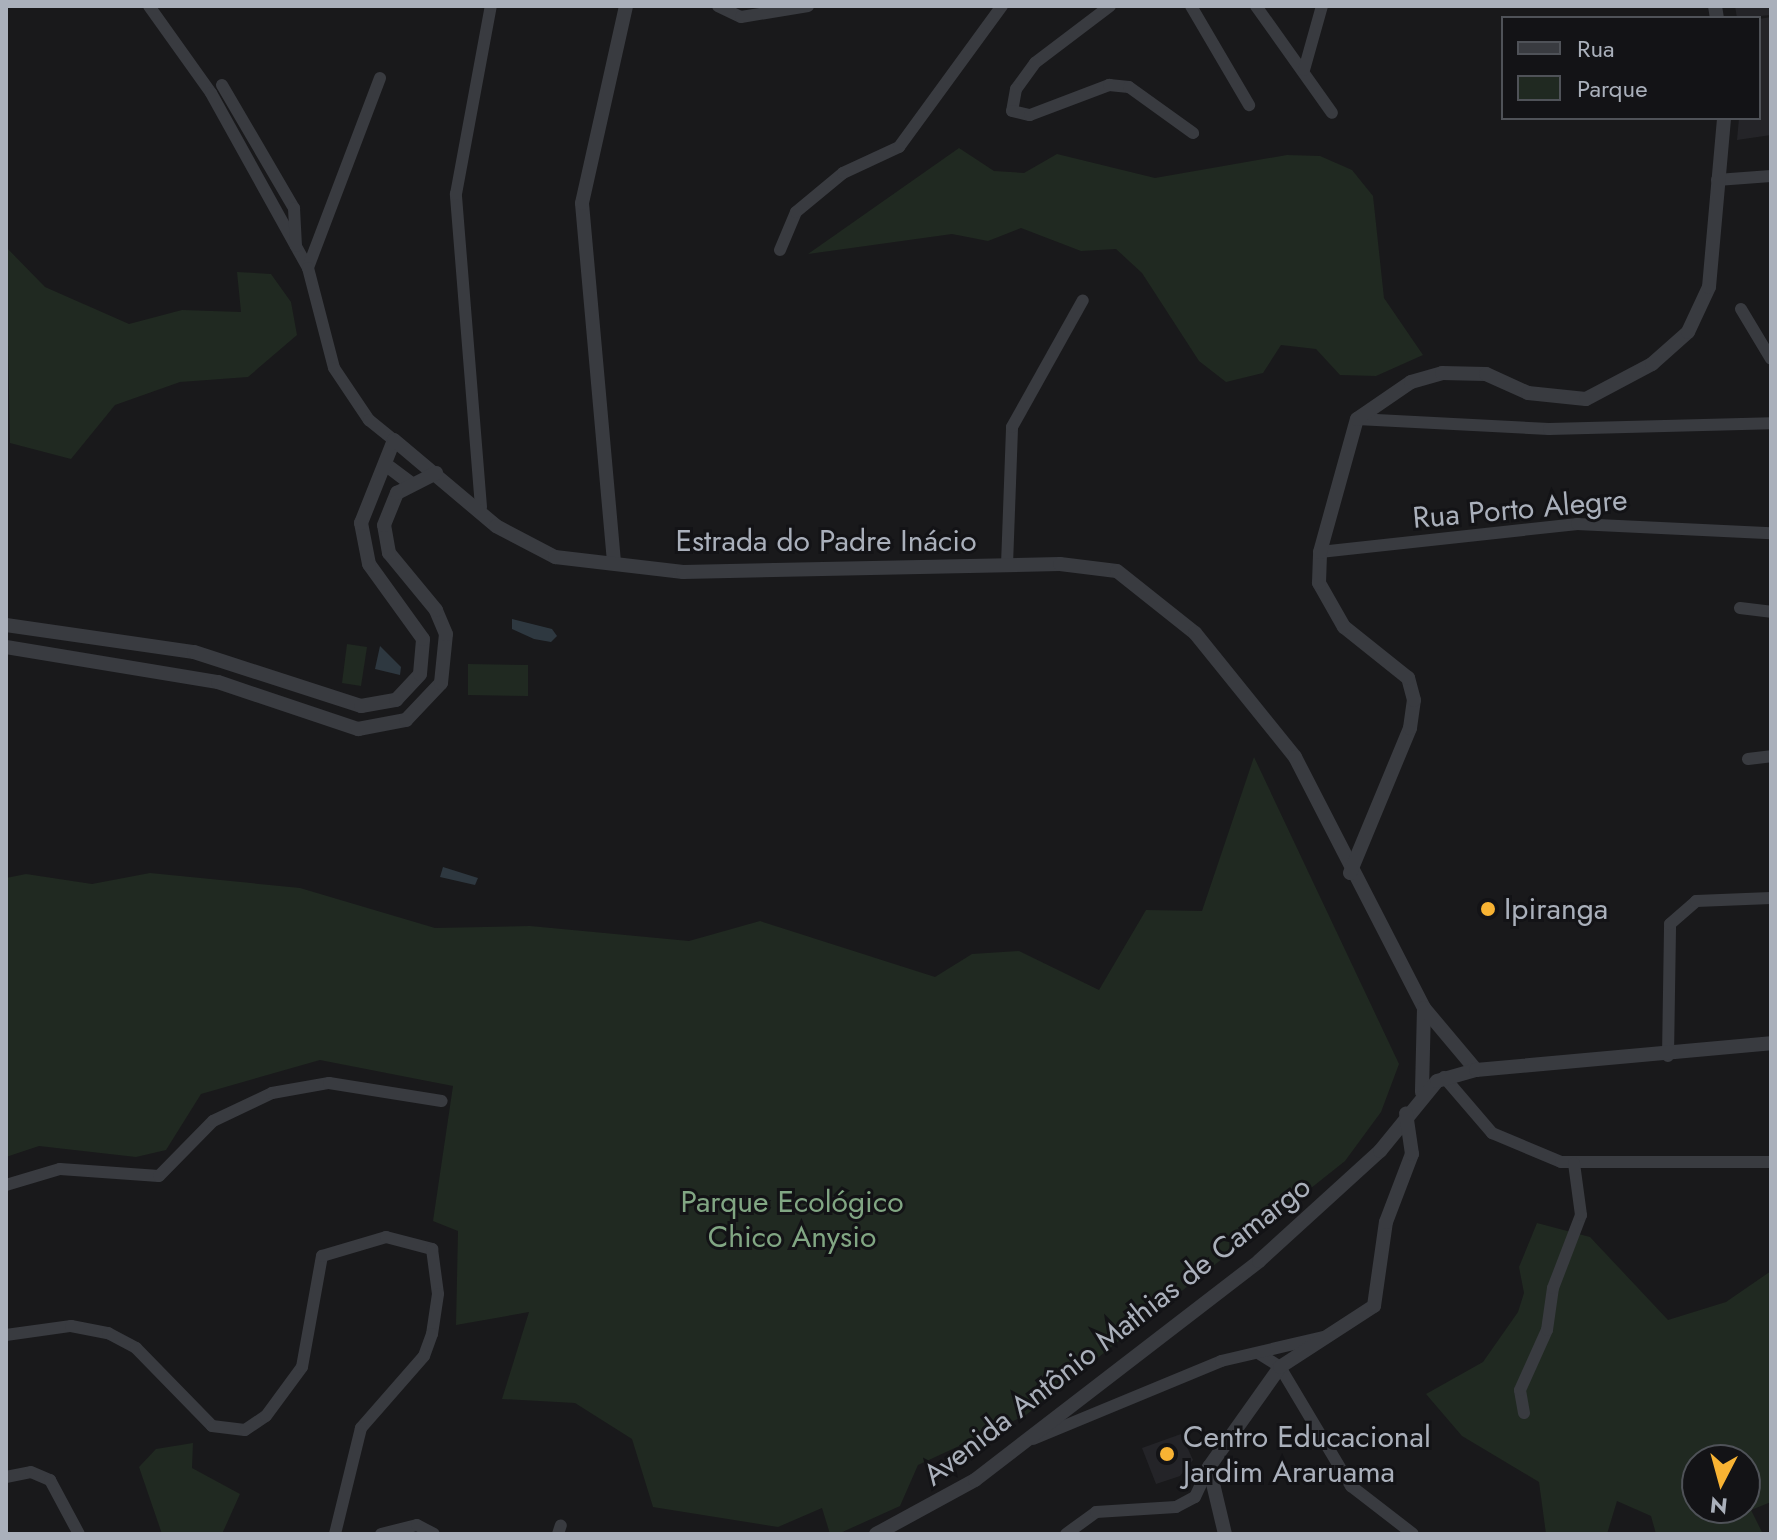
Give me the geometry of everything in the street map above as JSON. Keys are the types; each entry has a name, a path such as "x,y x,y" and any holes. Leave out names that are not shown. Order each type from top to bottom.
{"street":[{"path":"6,625 55,629 194,652 361,706 379,706 410,689 424,657 416,622 374,572 362,544 366,503 394,440 369,420 334,368 308,268 211,93 149,6"},
{"path":"481,507 456,194 491,6"},
{"path":"614,562 582,203 626,6"},
{"path":"718,6 741,17 808,6"},
{"path":"780,250 796,212 843,173 899,147 1002,6"},
{"path":"1110,6 1035,63 1012,96 1018,117 1109,85 1150,98 1193,133"},
{"path":"1191,6 1249,105"},
{"path":"1256,6 1332,113"},
{"path":"1304,70 1322,6"},
{"path":"308,268 380,78"},
{"path":"222,85 294,208 296,246"},
{"path":"1350,873 1410,728 1414,700 1395,663 1344,627 1328,606 1320,552 1357,419 1411,382 1442,373 1486,374 1528,393 1586,399 1652,364 1688,332 1709,287 1724,120"},
{"path":"1717,180 1771,176"},
{"path":"1007,565 1012,427 1083,300"},
{"path":"1741,309 1771,359"},
{"path":"1357,419 1549,429 1771,423"},
{"name":"Estrada do Padre Inácio","path":"394,440 522,543 555,557 778,574 1091,564 1117,571 1166,603 1295,757 1350,873 1424,1008 1448,1041 1476,1070"},
{"path":"385,464 410,483"},
{"path":"6,647 218,682 358,729 383,729 427,704 448,659 436,610 385,540 388,511 410,483 436,473"},
{"name":"Rua Porto Alegre","path":"1320,552 1577,524 1771,533"},
{"path":"1740,608 1771,612"},
{"path":"51,653 55,629"},
{"path":"424,657 448,659"},
{"path":"1748,759 1771,756"},
{"path":"1668,1056 1670,924 1696,901 1771,898"},
{"path":"1422,1092 1424,1008"},
{"path":"1424,1049 1448,1041"},
{"path":"1771,1043 1668,1056 1476,1070 1444,1077 1492,1133 1523,1152 1574,1163 1771,1162"},
{"name":"Avenida Antônio Mathias de Camargo","path":"876,1534 942,1501 1259,1261 1380,1151 1422,1092 1444,1077"},
{"path":"6,1185 60,1169 159,1176 213,1121 272,1093 329,1083 442,1101"},
{"path":"1066,1534 1096,1512 1176,1507 1195,1497 1209,1467 1280,1367 1374,1306 1386,1222 1412,1154 1406,1113"},
{"path":"1524,1413 1520,1390 1547,1330 1553,1288 1581,1215 1574,1163"},
{"path":"6,1335 71,1326 108,1333 136,1348 212,1426 245,1430 266,1416 302,1367 322,1256 386,1237 432,1249 438,1294 432,1334 424,1356 361,1428 335,1534"},
{"path":"1022,1443 1253,1353 1323,1337"},
{"path":"1253,1353 1280,1367 1351,1486 1413,1534"},
{"path":"1209,1467 1225,1534"},
{"path":"6,1477 31,1472 50,1480 79,1534"},
{"path":"381,1534 417,1525 434,1534"}],"shaded area":[{"path":"1735,6 1771,6 1771,15 1737,16"},
{"path":"1771,17 1771,135 1737,140 1739,120 1761,120 1761,19"},
{"path":"512,619 552,629 557,636 551,642 534,639 512,629"},
{"path":"380,646 401,667 400,675 375,669"},
{"path":"443,867 478,878 475,885 440,877"},
{"name":"Centro Educacional Jardim Araruama","path":"1181,1434 1193,1460 1180,1476 1156,1484 1142,1448"}],"green space":[{"path":"959,148 994,171 1024,173 1057,154 1155,178 1287,155 1320,156 1352,170 1373,196 1384,298 1423,355 1376,376 1340,375 1316,349 1281,345 1263,373 1226,382 1199,361 1142,273 1116,249 1081,251 1021,228 988,241 952,234 808,254"},
{"path":"6,247 45,287 129,324 182,310 241,312 237,272 271,274 291,302 297,335 248,377 180,382 115,405 71,459 10,443"},
{"path":"347,644 367,647 361,686 342,683"},
{"path":"468,664 528,665 528,696 468,695"},
{"name":"Parque Ecológico Chico Anysio","path":"1254,757 1399,1064 1381,1112 1345,1161 1026,1415 918,1465 900,1506 838,1534 830,1534 822,1508 778,1527 653,1507 632,1439 575,1403 502,1399 529,1312 456,1325 458,1231 433,1221 453,1086 320,1060 201,1094 166,1150 136,1157 39,1146 6,1157 6,878 26,874 92,884 150,873 300,888 435,928 530,926 689,941 760,921 935,977 972,954 1019,951 1099,990 1146,910 1202,911"},
{"path":"1537,1223 1590,1237 1668,1320 1726,1302 1771,1271 1771,1502 1761,1506 1761,1444 1681,1444 1681,1524 1758,1524 1763,1534 1656,1534 1651,1516 1617,1501 1607,1534 1546,1534 1539,1482 1462,1436 1426,1394 1483,1362 1518,1312 1524,1293 1519,1267"},
{"path":"193,1443 192,1468 240,1494 222,1534 162,1534 139,1467 156,1449"}],"place":[{"name":"Ipiranga","path":"1488,909"},
{"name":"Centro Educacional Jardim Araruama","path":"1167,1454"}]}
